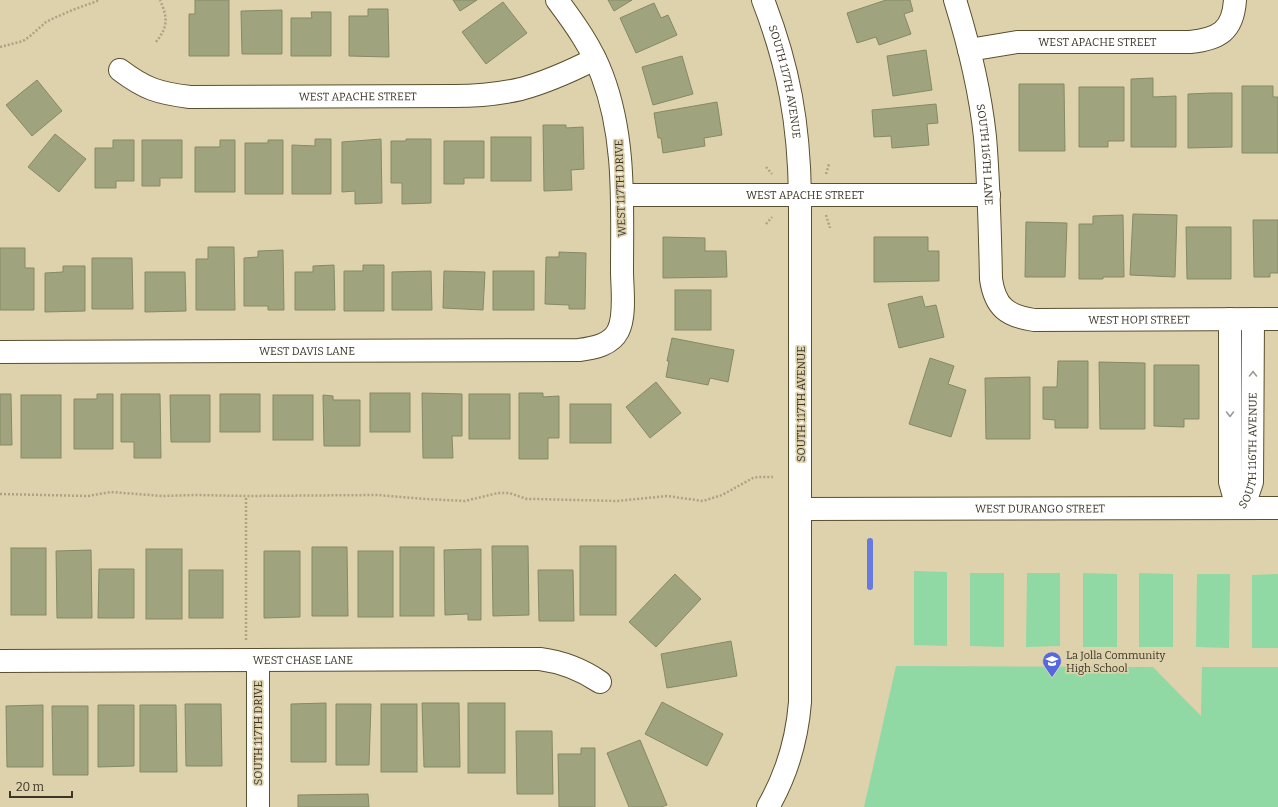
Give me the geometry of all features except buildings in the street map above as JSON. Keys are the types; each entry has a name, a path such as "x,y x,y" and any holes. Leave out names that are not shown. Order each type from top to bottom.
{"street":[{"name":"WEST 117TH DRIVE","path":"557,0 579,30 595,59 608,93 618,134 622,195 622,308 618,330 612,340"},
{"name":"SOUTH 117TH AVENUE","path":"763,0 775,33 789,84 797,132 800,196 801,684 799,722 790,757 782,780 768,807"},
{"name":"SOUTH 116TH LANE","path":"955,0 969,50 984,135 989,195 991,280 996,300 1003,308"},
{"name":"WEST APACHE STREET","path":"969,50 987,46 1024,42 1190,42 1214,38 1224,32 1232,17 1235,0"},
{"name":"WEST APACHE STREET","path":"120,70 135,82 153,90 190,98 477,96 521,89 560,76 595,59"},
{"name":"WEST APACHE STREET","path":"622,195 989,195"},
{"name":"WEST HOPI STREET","path":"1003,308 1013,316 1034,320 1278,319"},
{"name":"SOUTH 116TH AVENUE","path":"1230,319 1230,482 1234,500 1240,508 1246,500 1252,482 1253,319"},
{"name":"WEST DAVIS LANE","path":"0,352 579,350 602,345 612,340"},
{"name":"WEST DURANGO STREET","path":"801,508 1278,508"},
{"name":"WEST CHASE LANE","path":"0,661 252,651 540,659 573,666 600,682"},
{"name":"SOUTH 117TH DRIVE","path":"252,651 258,807"}],"path":[{"path":"0,47 23,40 29,37 46,22 74,9 100,0"},
{"path":"156,42 165,28 166,21 160,0"},
{"path":"0,494 88,496 110,492 149,496 196,494 246,496 385,495 465,501 478,499 493,494 504,493 527,499 617,501 667,496 703,501 722,496 753,478 773,476"},
{"path":"246,496 252,651"}],"green space":[{"path":"914,571 947,572 947,646 914,645"},
{"path":"970,573 1004,573 1004,647 970,646"},
{"path":"1027,573 1060,573 1060,646 1026,647"},
{"path":"1083,573 1117,574 1117,647 1083,647"},
{"path":"1139,573 1173,574 1173,647 1139,647"},
{"path":"1197,574 1230,574 1229,648 1196,647"},
{"path":"1278,574 1278,648 1252,648 1252,575"},
{"path":"896,666 1153,667 1201,716 1202,667 1278,667 1278,807 864,807"}],"waterway":[{"path":"870,541 870,587"}],"place":[{"name":"La Jolla Community High School","path":"1052,678"}]}
